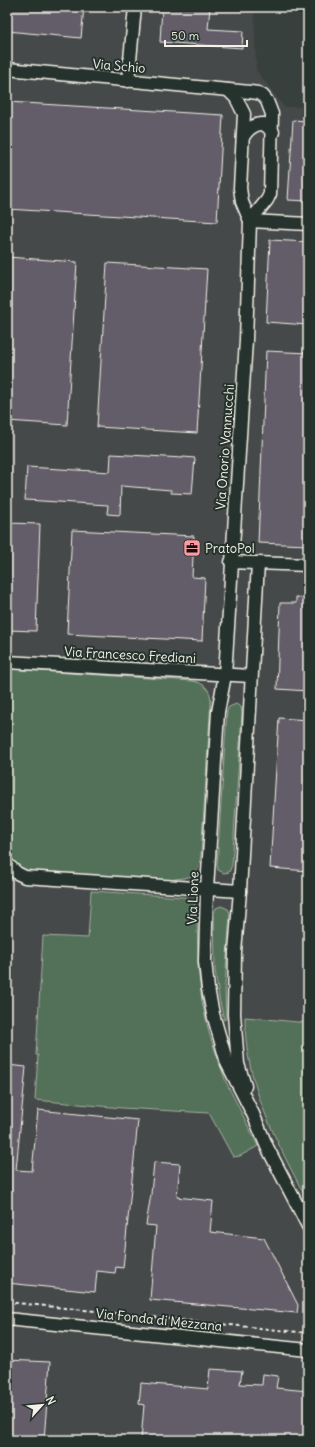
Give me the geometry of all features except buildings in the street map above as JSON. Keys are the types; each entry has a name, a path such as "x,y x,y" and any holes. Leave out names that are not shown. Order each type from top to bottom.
{"street":[{"path":"128,81 135,7"},
{"name":"Via Schio","path":"7,69 228,90"},
{"path":"228,90 258,93 268,101 272,114 273,132 270,194 250,221"},
{"name":"Via Onorio Vannucchi","path":"225,675 246,340 250,221 241,194 244,114 238,102 228,90"},
{"path":"243,137 252,126 257,124 264,124 273,132"},
{"path":"250,221 308,224"},
{"path":"231,562 308,565"},
{"path":"251,676 258,563"},
{"name":"Via Francesco Frediani","path":"7,662 251,676"},
{"name":"Via Lione","path":"225,675 218,712 207,890 205,961 212,1007 227,1063 253,1114"},
{"name":"Via Lione","path":"251,676 240,891 235,952 234,1014 238,1064 253,1114 266,1147 308,1226"},
{"path":"7,864 17,873 25,877 240,891"},
{"name":"Via Fonda di Mezzana","path":"7,1319 308,1350"}],"path":[{"path":"7,1302 308,1333"}],"shaded area":[{"path":"7,7 254,7 256,70 284,107 308,107 308,1440 7,1440"}],"green space":[{"path":"7,669 193,681 206,687 211,700 201,855 197,871 194,874 175,879 175,881 28,871 19,867 9,859 7,856"},
{"path":"236,704 241,707 242,712 232,865 229,872 224,873 218,870 217,865 227,711 229,707"},
{"path":"91,891 183,897 188,898 194,903 197,910 198,968 202,1001 209,1033 226,1082 258,1146 240,1156 233,1157 209,1113 122,1108 35,1100 43,936 88,938"},
{"path":"221,906 228,909 230,913 225,985 226,1019 224,1020 215,970 214,913 216,908"},
{"path":"245,1017 308,1023 308,1202 285,1158 265,1113 257,1090 250,1066 246,1042"}],"place":[{"name":"PratoPol","path":"192,548"}]}
